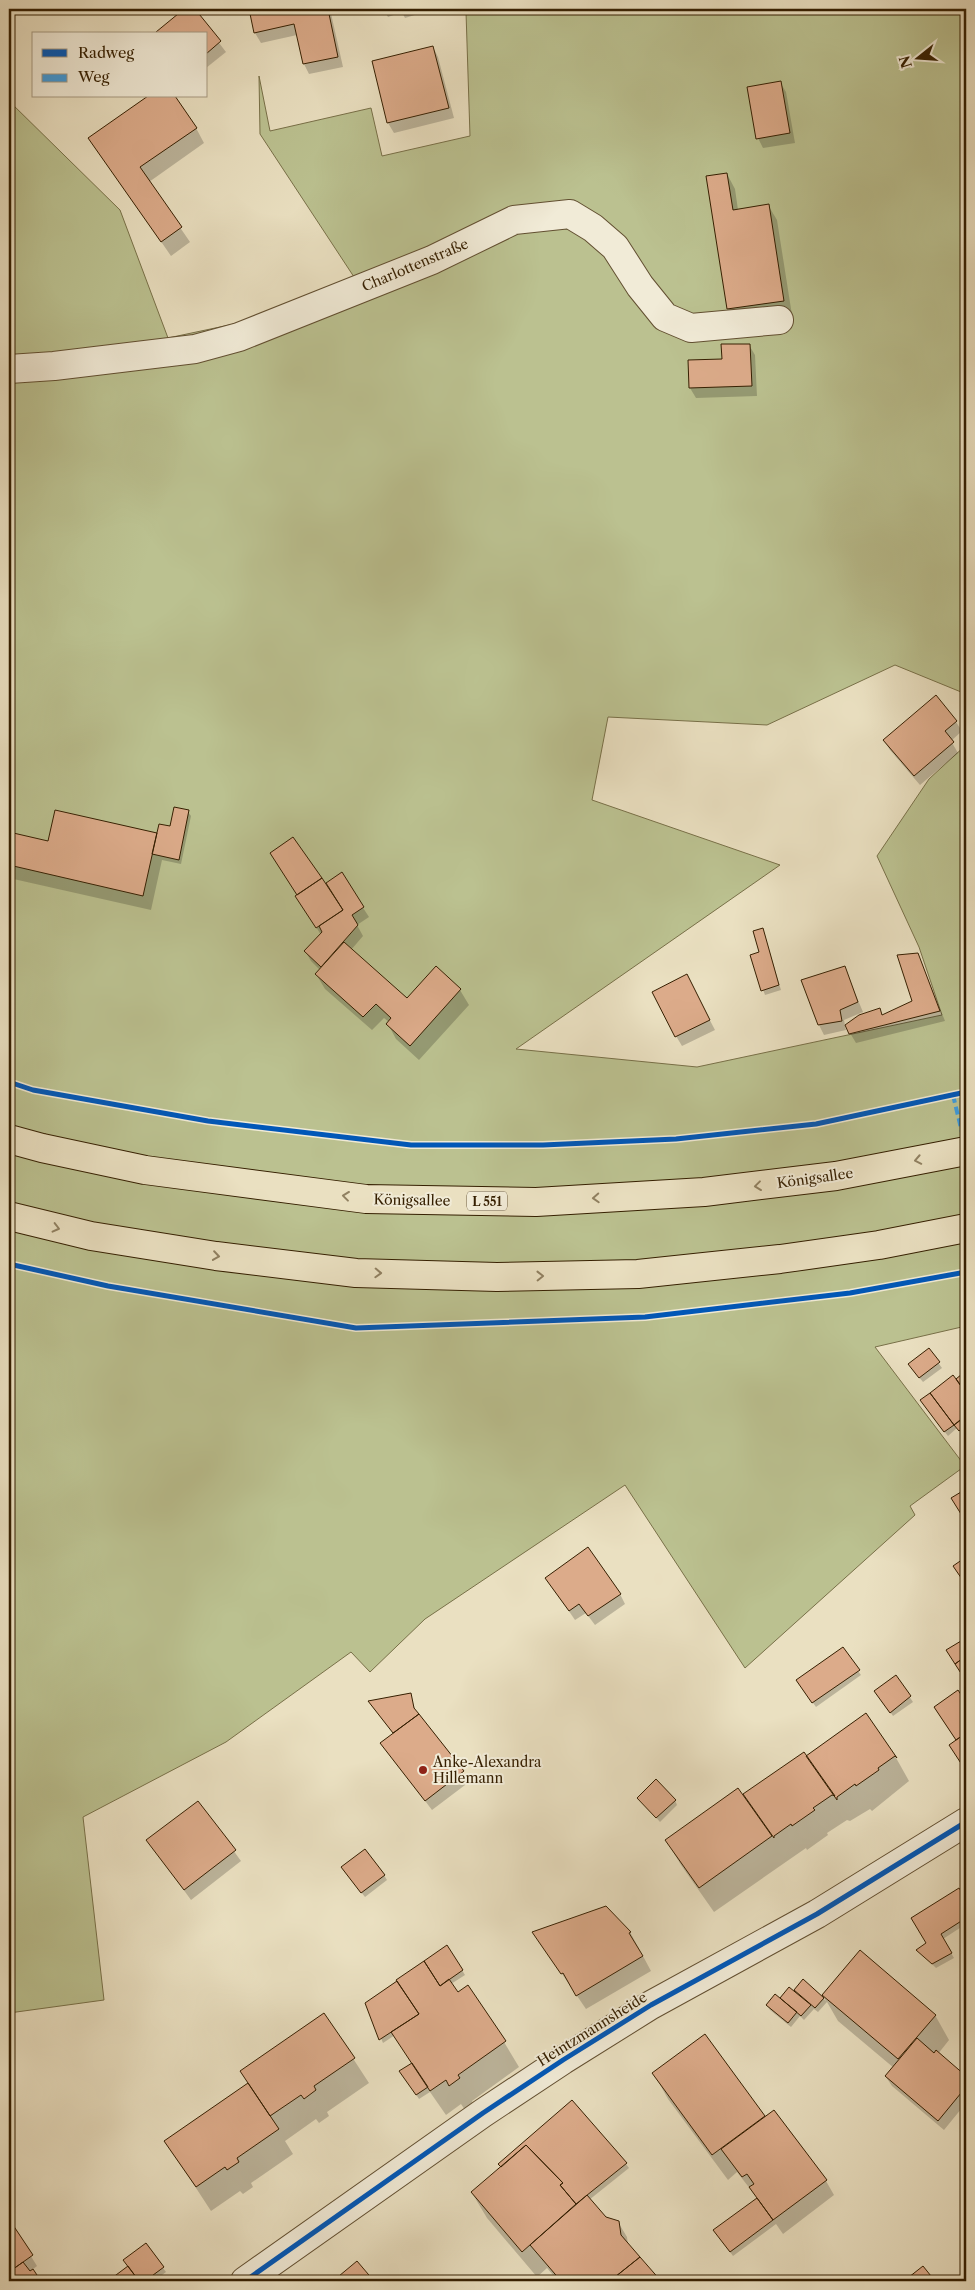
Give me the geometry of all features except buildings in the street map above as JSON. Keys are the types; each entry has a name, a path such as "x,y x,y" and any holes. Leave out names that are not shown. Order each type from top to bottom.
{"main road":[{"name":"Königsallee","path":"9,1139 145,1170 366,1199 536,1202 704,1192 836,1176 966,1151"},
{"path":"9,1216 91,1236 216,1256 356,1273 496,1277 638,1274 789,1258 966,1228"}],"street":[{"name":"Charlottenstraße","path":"9,369 54,366 195,349 239,337 432,260 514,220 570,214 593,228 615,248 640,286 665,318 691,328 779,320"},
{"name":"Heintzmannsheide","path":"245,2281 482,2113 563,2060 651,2005 818,1914 966,1822"}],"green space":[{"path":"479,9 966,9 966,694 895,665 767,725 608,717 592,800 780,865 516,1049 697,1067 942,1015 919,947 877,856 929,779 966,745 966,1326 875,1347 965,1466 910,1506 915,1515 745,1668 625,1485 425,1619 370,1672 351,1652 226,1742 83,1817 104,2000 9,2013 9,101 120,210 168,338 234,324 356,280 260,134 259,76 270,131 371,108 382,156 470,136 466,12"}],"marked path":[{"path":"953,1095 966,1149"}],"cycle path":[{"path":"9,1082 33,1090 208,1121 411,1145 543,1145 676,1139 816,1124 966,1092"},
{"path":"9,1264 108,1286 356,1328 645,1317 850,1293 966,1272"},
{"path":"245,2281 483,2113 563,2060 651,2005 817,1914 966,1822"}],"place":[{"name":"Anke-Alexandra Hillemann","path":"423,1770"}]}
